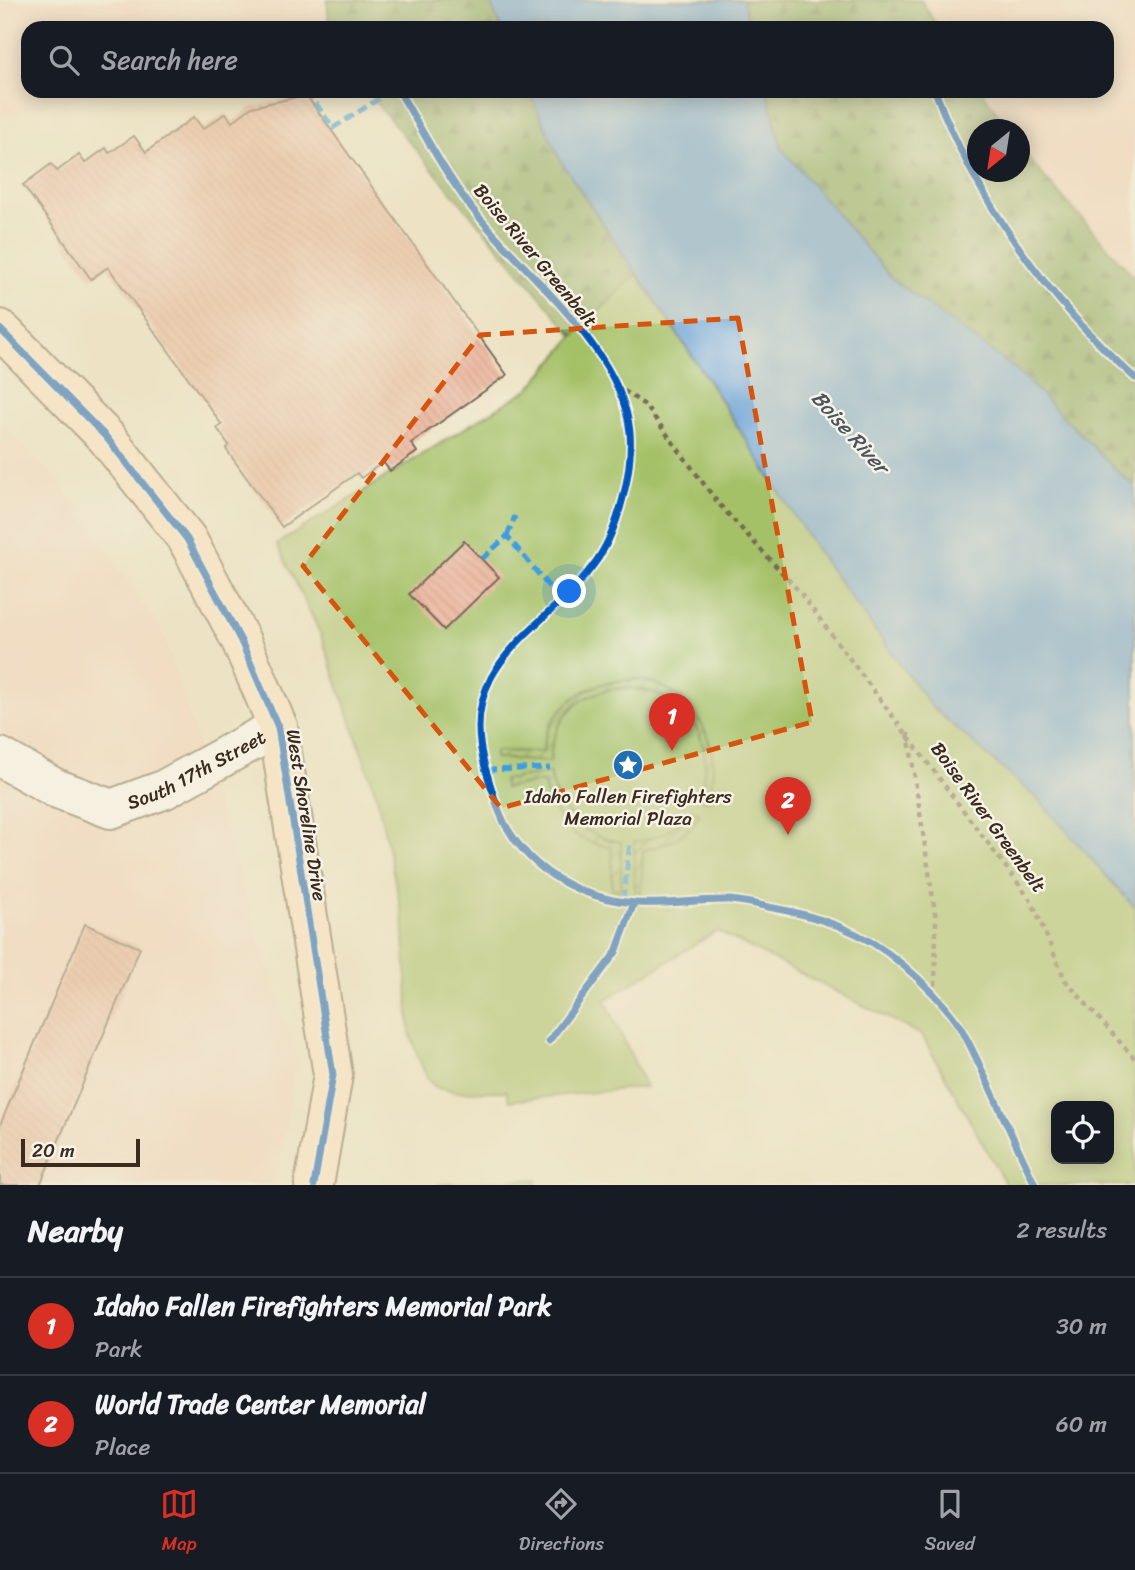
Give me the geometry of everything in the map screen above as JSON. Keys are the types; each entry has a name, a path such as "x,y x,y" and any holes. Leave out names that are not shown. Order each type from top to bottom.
{"main road":[{"name":"West Shoreline Drive","path":"0,329 106,437 187,539 241,641 278,727 333,1074 314,1185"}],"street":[{"name":"South 17th Street","path":"0,757 55,788 111,809 163,790 278,727"}],"path":[{"path":"611,376 621,398"},
{"path":"926,986 942,1004"}],"highlighted area":[{"path":"738,318 812,722 501,808 303,566 480,335"}],"shaded area":[{"path":"0,0 322,0 326,21 21,21 21,98 82,98 0,114"},
{"path":"924,0 1135,0 1135,278 1030,160 1030,119 1002,119 987,98 1114,98 1114,21 933,21"},
{"path":"0,422 59,480 162,630 297,1057 277,1185 0,1185"}],"green space":[{"path":"327,0 492,0 501,21 328,21"},
{"path":"743,0 921,0 934,21 748,21"},
{"path":"372,98 533,98 560,160 699,366 817,551 931,706 1041,802 1135,908 1135,1185 1001,1176 922,1035 798,972 615,385"},
{"path":"769,98 987,98 1002,119 967,119 967,182 1030,182 1030,160 1135,278 1135,486 1018,371 892,279 782,149"},
{"path":"637,274 817,551 931,706 1041,802 1135,908 1135,1185 1006,1185 922,1035 717,931 605,1000 646,1087 509,1101 507,1091 458,1092 437,1088 428,1080 410,1032 403,919 377,797 320,633 277,544 530,388 573,337"},
{"path":"635,679 669,690 695,714 704,729 713,763 708,802 698,798 705,757 694,724 672,702 643,690 611,689 582,701 560,725 550,762 495,758 495,751 543,752 544,741 553,721 568,703 586,690 601,684"},
{"path":"550,773 558,799 574,820 595,834 621,842 621,890 612,889 612,848 584,840 573,833 561,821 552,806 543,782 505,788 503,780"},
{"path":"691,810 700,813 683,833 660,846 643,850 641,892 635,891 634,842 666,832"},
{"path":"537,1179 536,1185 437,1185"}],"water":[{"path":"489,0 743,0 748,21 498,21"},
{"name":"Boise River","path":"532,98 769,98 782,149 892,279 1018,371 1135,486 1135,908 1041,802 931,706 817,551 699,366 560,160"}],"building":[{"path":"292,98 308,98 507,375 411,443 417,452 390,471 383,462 361,478 357,473 282,527 226,449 229,445 217,428 222,425 108,267 91,279 23,185 51,164 57,171 79,155 85,163 106,148 109,153 134,136 146,152 194,117 203,129 226,113 232,122 252,107"},
{"path":"464,541 499,577 444,630 409,594"},
{"path":"85,924 140,948 40,1185 0,1185 0,1125"}],"marked path":[{"path":"312,98 333,128 380,98"},
{"path":"507,536 515,516"},
{"path":"482,559 507,536 560,600"},
{"path":"486,770 550,768"},
{"path":"623,900 630,842"}],"cycle path":[{"name":"Boise River Greenbelt","path":"403,98 436,156 467,202 592,344 610,372 623,402 630,432 627,481 618,515 605,547 577,585 511,650 494,673 483,699 479,730 485,767 506,826 517,843 545,870 561,881 597,896 636,903 718,900 749,903 823,920 857,934 888,953 925,985 957,1022 1035,1185"},
{"path":"938,98 971,171 1018,246 1073,316 1135,378"},
{"path":"0,329 106,437 187,539 241,641 278,727 333,1075 314,1185"},
{"path":"549,1041 616,952 634,903"}],"place":[{"name":"Idaho Fallen Firefighters Memorial Park","path":"672,751"},
{"name":"Idaho Fallen Firefighters Memorial Plaza","path":"628,765"},
{"name":"World Trade Center Memorial","path":"788,835"}]}
